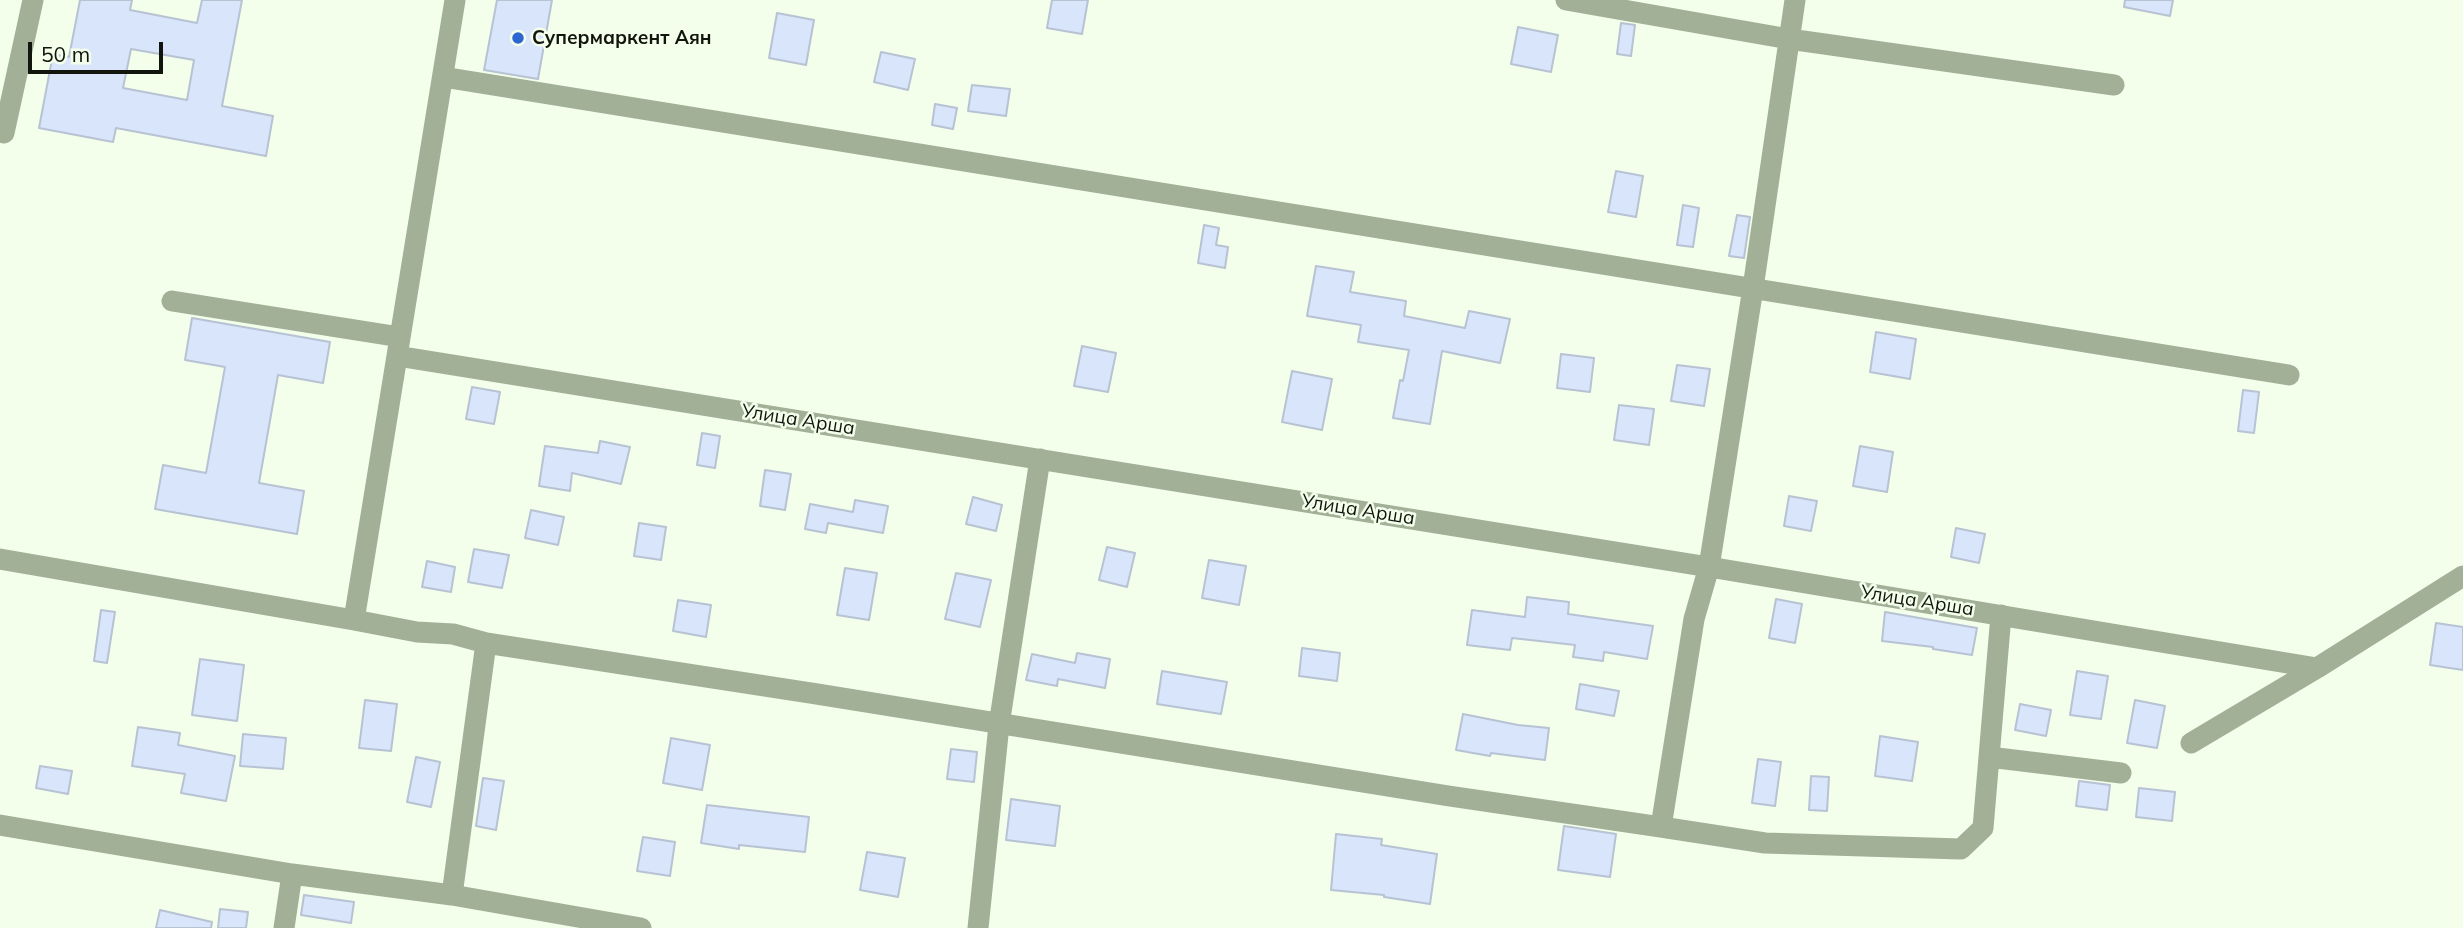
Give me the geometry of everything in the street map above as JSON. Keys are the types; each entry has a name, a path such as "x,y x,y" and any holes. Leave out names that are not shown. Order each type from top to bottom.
{"street":[{"path":"4,133 33,0"},
{"path":"354,620 455,0"},
{"path":"1566,0 1789,39 2114,85"},
{"path":"1661,827 1694,619 1709,567 1795,0"},
{"path":"443,77 2289,374"},
{"name":"Улица Арша","path":"173,302 398,346 1040,459 2317,668"},
{"path":"978,928 999,724 1040,459"},
{"path":"0,559 417,632 453,634 486,643 1449,796 1765,843 1961,849 1983,828 2001,615"},
{"path":"2191,743 2463,576"},
{"path":"452,895 486,643"},
{"path":"1989,757 2121,773"},
{"path":"0,825 292,874 452,895 641,928"},
{"path":"284,928 292,874"}],"building":[{"path":"80,0 132,0 130,10 197,23 202,0 242,0 222,106 273,116 266,156 116,128 113,142 39,128 53,54 69,57","holes":["131,49 194,60 187,100 123,88"]},
{"name":"Супермаркент Аян","path":"497,0 552,0 538,79 484,70"},
{"path":"1052,0 1088,0 1082,34 1047,28"},
{"path":"2125,0 2173,0 2170,16 2124,7"},
{"path":"777,13 814,20 806,65 769,58"},
{"path":"1621,23 1635,25 1631,56 1617,54"},
{"path":"1518,27 1558,35 1551,72 1511,64"},
{"path":"881,52 915,59 908,90 874,82"},
{"path":"972,85 1010,89 1006,116 968,111"},
{"path":"935,104 957,108 953,129 932,125"},
{"path":"1616,171 1643,176 1636,217 1608,212"},
{"path":"1683,205 1699,208 1693,247 1677,245"},
{"path":"1737,215 1750,217 1744,258 1729,256"},
{"path":"1204,225 1219,228 1216,245 1228,247 1225,268 1198,263"},
{"path":"1316,266 1354,272 1350,292 1406,301 1404,316 1465,328 1469,311 1510,319 1500,363 1442,351 1430,424 1393,418 1409,350 1358,342 1361,325 1307,316"},
{"path":"192,318 330,342 323,383 278,375 259,483 304,491 297,534 155,509 163,465 206,473 225,367 185,360"},
{"path":"1876,332 1916,339 1910,379 1870,372"},
{"path":"1082,346 1116,353 1108,392 1074,386"},
{"path":"1561,354 1594,358 1590,392 1557,388"},
{"path":"1677,365 1710,369 1704,406 1671,401"},
{"path":"1292,371 1332,379 1322,430 1282,422"},
{"path":"472,387 500,392 494,424 466,419"},
{"path":"2243,390 2259,392 2254,433 2238,431"},
{"path":"1619,405 1654,409 1649,445 1614,440"},
{"path":"702,433 720,436 715,468 697,465"},
{"path":"600,441 630,447 621,484 572,473 570,491 539,486 545,446 598,453"},
{"path":"1860,446 1893,452 1887,492 1853,486"},
{"path":"765,470 791,474 785,510 760,506"},
{"path":"1789,496 1817,501 1811,531 1784,526"},
{"path":"973,497 1002,505 996,531 966,524"},
{"path":"855,500 888,506 883,533 828,523 826,533 805,529 810,504 853,512"},
{"path":"531,510 564,517 558,545 525,538"},
{"path":"639,523 666,527 661,560 634,556"},
{"path":"1956,528 1985,534 1979,563 1951,557"},
{"path":"1107,547 1135,553 1127,587 1099,580"},
{"path":"474,549 509,555 502,588 468,582"},
{"path":"1209,560 1246,566 1239,605 1202,598"},
{"path":"427,561 455,567 451,592 422,587"},
{"path":"845,568 877,573 869,620 837,615"},
{"path":"956,573 991,580 980,627 945,619"},
{"path":"1527,597 1569,602 1568,614 1653,626 1647,659 1604,652 1603,661 1573,657 1575,645 1512,638 1510,650 1467,645 1472,610 1525,617"},
{"path":"1776,599 1802,604 1795,643 1769,638"},
{"path":"678,600 711,605 706,637 673,631"},
{"path":"101,610 115,612 107,663 94,661"},
{"path":"1885,612 1977,628 1972,655 1882,641"},
{"path":"2436,623 2463,627 2463,670 2430,665"},
{"path":"1302,648 1340,653 1337,681 1299,676"},
{"path":"1077,653 1110,659 1105,688 1058,679 1057,686 1026,680 1032,654 1075,663"},
{"path":"200,659 244,665 237,721 192,715"},
{"path":"1162,671 1227,682 1221,714 1157,704"},
{"path":"2077,671 2108,676 2101,719 2070,715"},
{"path":"1580,684 1619,691 1614,716 1576,709"},
{"path":"365,700 397,704 391,751 359,748"},
{"path":"2135,700 2165,706 2157,748 2127,743"},
{"path":"2020,704 2051,710 2046,736 2015,730"},
{"path":"1463,714 1549,728 1545,760 1491,753 1490,756 1456,750"},
{"path":"138,727 180,733 178,745 235,756 226,801 181,793 185,774 132,766"},
{"path":"243,734 286,738 283,769 240,766"},
{"path":"1880,736 1918,742 1912,781 1875,776"},
{"path":"671,738 710,745 702,790 663,783"},
{"path":"951,749 977,752 974,782 947,779"},
{"path":"416,757 440,762 431,807 407,802"},
{"path":"1758,759 1781,762 1775,806 1752,803"},
{"path":"40,766 72,771 68,794 36,788"},
{"path":"1811,776 1829,777 1827,811 1809,810"},
{"path":"483,778 504,781 496,830 476,826"},
{"path":"2079,781 2110,785 2107,810 2076,806"},
{"path":"2139,788 2175,792 2172,821 2136,817"},
{"path":"1011,799 1060,806 1055,846 1006,840"},
{"path":"707,805 809,817 805,852 739,845 739,849 701,843"},
{"path":"1564,826 1616,834 1610,877 1558,870"},
{"path":"1336,834 1382,839 1381,845 1437,854 1430,904 1384,895 1331,890"},
{"path":"643,837 675,842 670,876 637,871"},
{"path":"867,852 905,858 898,897 860,890"},
{"path":"304,895 354,902 351,923 301,915"},
{"path":"220,909 248,912 246,928 218,928"},
{"path":"160,910 212,922 211,928 156,928"}],"place":[{"name":"Супермаркент Аян","path":"518,38"}]}
